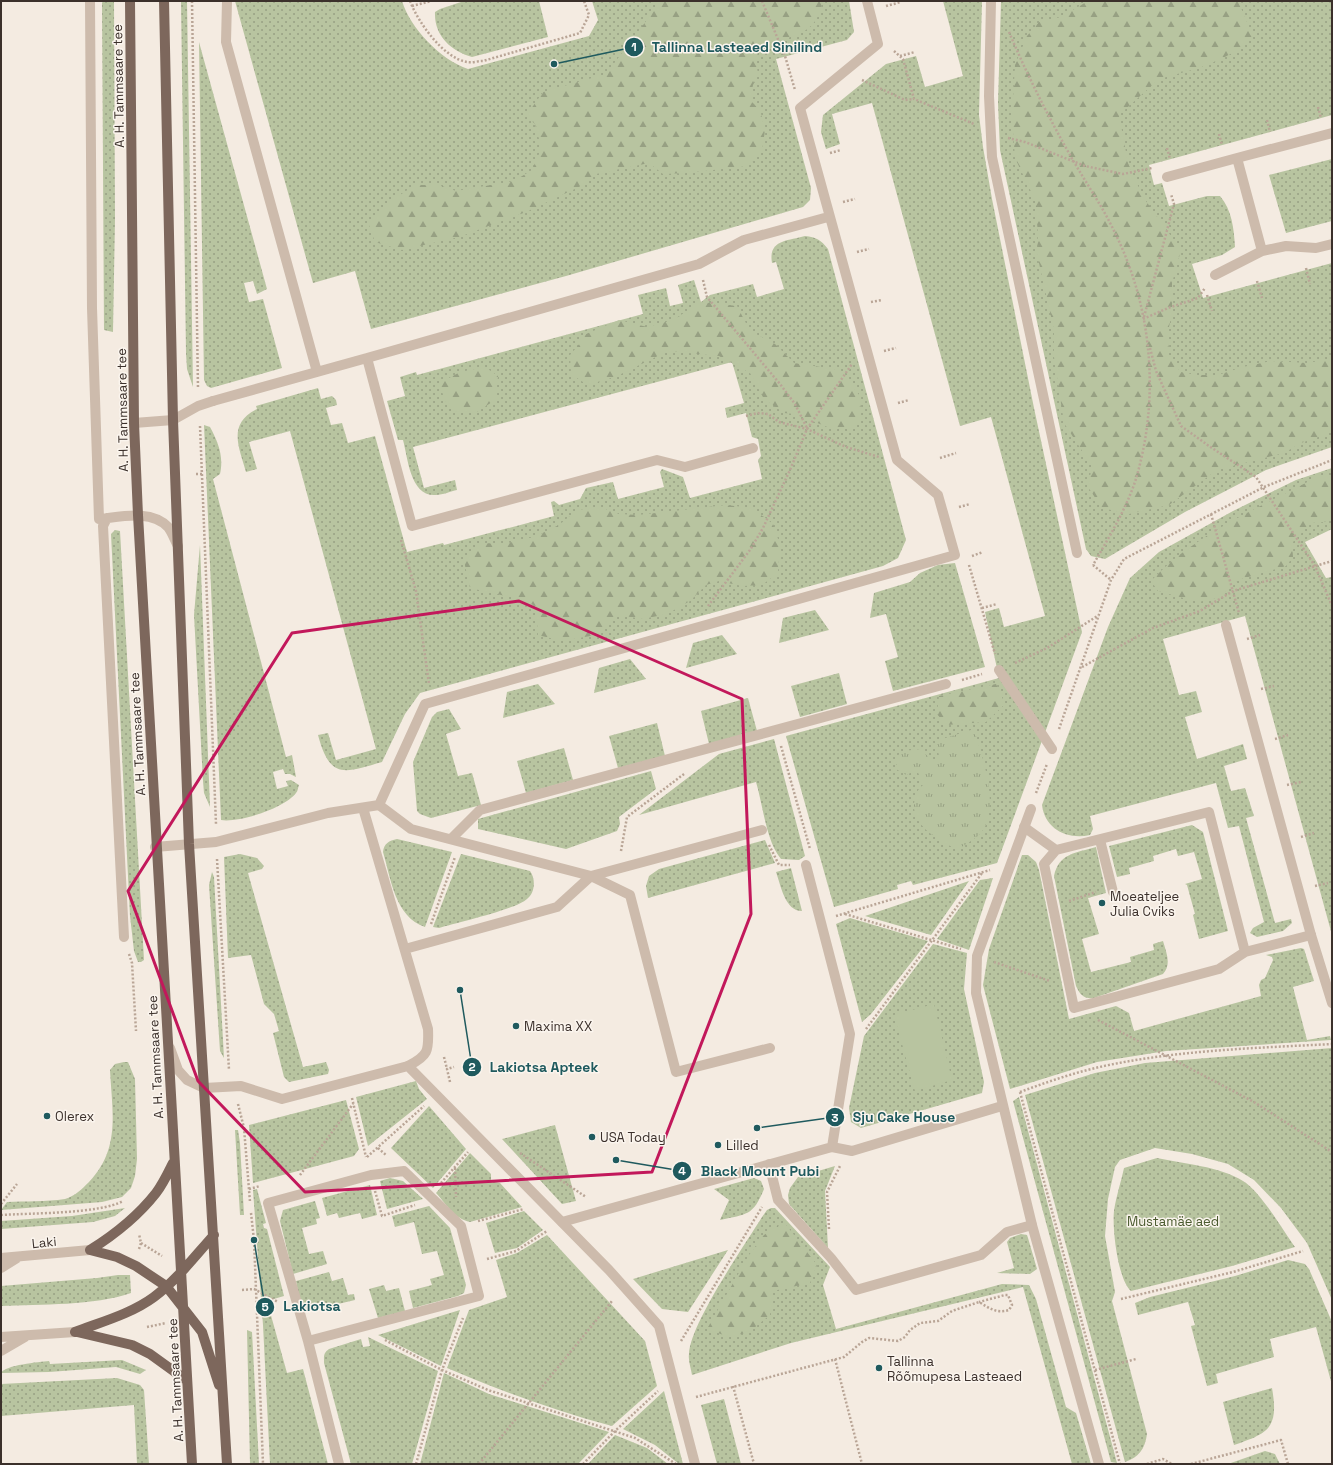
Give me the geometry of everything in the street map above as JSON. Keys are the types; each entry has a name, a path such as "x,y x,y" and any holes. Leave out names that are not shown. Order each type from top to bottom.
{"main road":[{"name":"A. H. Tammsaare tee","path":"130,1 134,423 155,847 168,1045 180,1272 184,1309 186,1380 192,1464"},
{"path":"164,1 173,420 189,844 227,1464"},
{"path":"90,1250 111,1237 135,1215 156,1193 174,1163"},
{"path":"75,1332 142,1305 166,1286 214,1235"},
{"path":"90,1250 117,1257 136,1266 166,1286 202,1332 224,1400"},
{"path":"75,1332 132,1345 150,1354 186,1380"}],"street":[{"path":"90,1 92,301 99,519 138,515 154,518 168,527 178,546"},
{"path":"227,1 226,42 318,372"},
{"path":"379,805 425,704 955,555 938,495 897,460 828,217 800,108 878,44 867,1"},
{"path":"991,1 988,96 994,164 1077,553"},
{"path":"1167,177 1332,133"},
{"path":"1238,158 1262,251"},
{"path":"134,423 173,420 198,406 213,401 699,264 744,240 828,217"},
{"path":"1215,275 1262,251 1286,246 1316,248 1332,244"},
{"path":"366,358 412,526 657,460 685,467 753,448"},
{"path":"107,518 103,526 103,532 124,937"},
{"path":"1226,625 1311,935 1332,1003"},
{"path":"999,670 1052,749"},
{"path":"451,839 480,810 946,684"},
{"path":"155,847 216,842 328,813 379,805 411,829 591,876 630,895 676,1072 770,1048"},
{"path":"168,1045 178,1070 187,1080 204,1088 241,1086 282,1099 408,1066 422,1058 429,1044 428,1029 363,808"},
{"path":"1031,808 1006,871 977,956 976,993 1002,1106 1032,1225 1099,1464"},
{"path":"1245,952 1209,812 1056,850 1044,864 1074,1008 1219,969 1245,952 1311,935"},
{"path":"1024,827 1056,850"},
{"path":"405,949 557,907 591,876 762,830"},
{"path":"1100,840 1113,889"},
{"path":"806,865 850,1034 832,1147"},
{"path":"408,1066 609,1270 659,1326 694,1464"},
{"path":"562,1222 832,1147 852,1151 1002,1106"},
{"path":"769,1164 778,1200 831,1258 856,1290 980,1255 1007,1232 1032,1225"},
{"path":"308,1341 479,1296 461,1226 404,1171 371,1175 268,1203 308,1341 339,1464"},
{"name":"Laki","path":"1,1258 17,1258 90,1250"},
{"path":"1,1252 17,1258"},
{"path":"1,1268 17,1258"},
{"path":"1,1337 75,1332"},
{"path":"1,1351 27,1335"}],"path":[{"path":"192,1 198,406 216,842 228,1065"},
{"path":"410,1 416,16 436,42 456,58 468,63 483,61 580,33 589,15 584,1"},
{"path":"412,6 431,1"},
{"path":"762,1 785,56 800,108"},
{"path":"885,6 901,2"},
{"path":"1008,30 1042,104 1117,236 1130,268 1156,371 1181,426 1208,446 1256,477 1315,566 1332,606"},
{"path":"878,44 898,53 903,59 914,99"},
{"path":"900,56 915,52"},
{"path":"862,80 905,100 914,99 990,131 1085,166 1123,174 1136,173 1171,163 1167,148"},
{"path":"1318,107 1322,121"},
{"path":"1267,120 1271,135"},
{"path":"1219,134 1223,148"},
{"path":"825,154 841,150"},
{"path":"1143,319 1174,204 1163,166"},
{"path":"838,203 855,199"},
{"path":"852,254 869,250"},
{"path":"699,264 707,297 780,384 795,404 807,429"},
{"path":"1306,268 1310,284"},
{"path":"1257,282 1262,298"},
{"path":"1207,295 1212,311"},
{"path":"1143,319 1168,308 1198,298"},
{"path":"866,304 882,300"},
{"path":"1093,565 1112,532 1134,483 1142,453 1148,427 1149,344"},
{"path":"880,353 896,348"},
{"path":"699,627 697,616 707,607 719,592 750,550 763,528 807,429 838,385 856,356 866,354"},
{"path":"894,404 909,400"},
{"path":"746,416 758,413 768,414 779,422 807,429 846,447 884,459 897,460"},
{"path":"940,458 956,453"},
{"path":"1031,808 1082,667 1111,580 1124,559 1264,487 1332,460"},
{"path":"196,474 202,474"},
{"path":"954,509 970,504"},
{"path":"1212,514 1241,620"},
{"path":"412,526 400,538 416,592 429,689 425,704"},
{"path":"983,552 967,557 999,670"},
{"path":"1077,553 1111,580"},
{"path":"1082,667 1154,628 1200,611 1233,592 1332,561"},
{"path":"982,608 998,604"},
{"path":"946,684 999,670 1047,648 1100,614"},
{"path":"1246,640 1260,635"},
{"path":"1260,690 1274,686"},
{"path":"762,830 779,865 806,865 810,849 776,730"},
{"path":"1274,739 1288,735"},
{"path":"617,869 627,817 697,764 704,749"},
{"path":"1286,786 1300,782"},
{"path":"1300,837 1314,833"},
{"path":"424,944 462,842"},
{"path":"820,921 994,869 1006,871"},
{"path":"850,1034 863,1032 982,873"},
{"path":"1314,886 1328,883"},
{"path":"1053,907 1113,889"},
{"path":"845,914 969,952 1052,982"},
{"path":"124,937 132,963 136,1031"},
{"path":"1074,1008 1254,1102 1332,1152"},
{"path":"1015,1093 1104,1066 1167,1057 1332,1044"},
{"path":"347,1082 366,1157"},
{"path":"1020,1092 1120,1464"},
{"path":"359,1159 370,1156 428,1102"},
{"path":"238,1104 244,1128 250,1204"},
{"path":"300,1175 353,1104"},
{"path":"513,1148 604,1210"},
{"path":"831,1258 827,1192 838,1167 844,1165"},
{"path":"292,1177 307,1173"},
{"path":"1,1204 17,1184"},
{"path":"248,1189 263,1185"},
{"path":"680,1341 774,1186"},
{"path":"1,1215 97,1208 119,1203 125,1200"},
{"path":"461,1226 526,1208"},
{"path":"251,1211 254,1240 254,1289 263,1464"},
{"path":"471,1264 516,1251 547,1231"},
{"path":"136,1255 141,1243 138,1232"},
{"path":"141,1243 164,1258"},
{"path":"1120,1299 1233,1272 1303,1251"},
{"path":"242,1290 254,1289 300,1313"},
{"path":"696,1397 844,1357 869,1338 898,1340 905,1337 910,1330 920,1323 938,1321 952,1311 979,1302 1008,1295 1012,1305 1009,1310 1003,1312 992,1310 979,1302"},
{"path":"416,1464 442,1370 471,1298"},
{"path":"479,1464 612,1301"},
{"path":"147,1320 148,1331"},
{"path":"147,1327 169,1323"},
{"path":"362,1328 442,1370 488,1390 635,1438 676,1464"},
{"path":"835,1359 862,1464"},
{"path":"1094,1370 1136,1359"},
{"path":"733,1386 754,1464"},
{"path":"583,1464 615,1431 661,1388"},
{"path":"1191,1464 1281,1440 1288,1464"},
{"path":"1147,1464 1163,1459 1172,1464"}],"highlighted area":[{"path":"519,601 742,699 751,914 652,1172 305,1192 198,1081 128,891 292,633"}],"green space":[{"path":"103,1 114,1 115,219 113,332 104,330"},
{"path":"181,1 187,1 193,387 187,369 186,353"},
{"path":"235,1 402,1 412,22 428,42 447,58 468,69 589,36 598,20 592,1 849,1 854,32 847,40 776,59 811,188 810,200 803,207 566,276 371,329 355,271 313,283"},
{"path":"464,1 539,1 548,37 472,57 457,51 445,41 437,28 435,12"},
{"path":"657,1 822,1 819,13 814,23 807,29 799,34 759,47 756,60 758,75 753,85 750,100 760,110 765,130 762,151 748,166 687,173 663,174 649,163 596,174 579,187 526,212 459,237 402,250 375,242 368,222 388,203 415,185 439,185 456,191 514,181 532,170 539,154 539,139 535,124 526,116 543,92 606,74 656,8"},
{"path":"943,1 982,1 979,115 983,147 1034,408 1082,632 997,863 913,885 911,881 897,885 898,889 834,907 786,736 999,678 985,612 999,608 1004,627 1045,616 991,417 960,426 872,103 832,114 840,144 826,149 821,132 823,115 886,64 916,56 925,87 963,76"},
{"path":"1001,1 1332,1 1332,115 1149,165 1154,185 1162,183 1169,206 1207,196 1220,196 1230,214 1235,247 1222,255 1192,264 1203,298 1332,263 1332,447 1266,470 1185,512 1105,559 1091,556 1086,549 1000,150 998,103"},
{"path":"1088,1 1238,1 1253,36 1238,50 1219,60 1199,68 1159,79 1119,115 1128,163 1143,197 1181,250 1172,283 1172,314 1168,331 1169,358 1181,372 1196,375 1218,375 1243,367 1271,361 1307,363 1332,359 1332,432 1301,443 1284,453 1217,470 1169,505 1129,514 1102,508 1088,487 1092,466 1064,423 1054,357 1054,330 1037,254 1038,234 1035,200 1015,158 1012,118 1015,65 1027,36 1039,22 1061,17"},
{"path":"199,42 267,289 257,294 253,281 244,283 249,302 263,299 282,368 211,388 207,386 204,380"},
{"path":"1332,159 1332,221 1286,233 1269,175"},
{"path":"805,236 818,240 828,249 906,540 898,558 883,566 420,693 405,714 382,762 358,769 348,770 340,770 334,766 328,760 318,735 328,733 336,760 376,749 290,431 249,442 257,469 246,472 238,445 238,429 248,415 257,409 256,406 318,388 321,399 332,396 336,400 337,405 326,408 331,425 342,423 348,443 375,436 407,552 443,543 444,545 554,516 551,502 554,501 559,505 580,499 586,488 613,482 618,499 664,487 660,472 662,469 683,477 690,498 762,479 758,460 761,456 758,439 752,437 746,413 727,418 725,408 744,403 732,362 413,447 424,488 455,480 457,490 439,495 427,494 415,483 409,466 403,440 398,440 387,401 405,396 400,377 416,372 417,375 643,314 638,295 666,288 670,306 683,303 678,285 694,280 701,302 710,295 753,284 757,297 784,289 776,262 772,263 773,250 780,243"},
{"path":"701,302 737,306 750,331 775,344 794,363 840,370 860,396 861,417 851,429 830,428 795,414 784,413 764,399 750,373 719,356 668,351 619,375 589,386 571,374 570,355 581,342 579,337 619,320 647,327 673,320"},
{"path":"485,367 498,376 495,400 477,412 453,411 444,399 440,383 460,372"},
{"path":"204,425 210,427 220,449 220,474 213,479 286,757 292,755 296,777 290,774 285,774 283,769 273,772 277,789 288,786 286,781 291,780 299,785 296,793 290,799 272,809 250,817 229,820 221,820"},
{"path":"1332,468 1332,529 1305,542 1326,578 1332,577 1332,935 1245,616 1163,639 1179,695 1196,691 1202,712 1185,717 1197,759 1243,744 1247,759 1224,766 1231,791 1245,788 1254,816 1246,818 1275,923 1291,919 1292,923 1283,931 1257,937 1250,933 1253,928 1264,922 1239,826 1228,828 1216,783 1090,816 1093,829 1090,835 1073,836 1058,831 1048,821 1042,805 1108,627 1130,578 1159,552 1233,511 1296,480"},
{"path":"1317,477 1332,477 1332,519 1325,522 1311,523 1292,543 1293,557 1286,566 1238,580 1218,598 1198,602 1158,591 1151,581 1169,564 1208,535"},
{"path":"726,505 752,508 773,524 780,545 778,573 762,585 742,586 719,581 706,585 690,601 667,614 643,619 618,615 596,635 562,641 538,635 536,606 515,598 470,588 464,561 483,543 504,544 534,537 559,525 577,510 600,507 619,514 638,515"},
{"path":"115,530 120,531 144,960 141,962 138,962 134,951 130,916 111,534"},
{"path":"200,545 210,807 204,793 203,781 194,615"},
{"path":"955,563 985,667 893,691 885,661 898,657 886,614 870,618 874,593 910,582 920,573 938,565"},
{"path":"815,610 829,630 779,643 783,618"},
{"path":"722,635 737,654 686,668 693,643"},
{"path":"630,659 646,679 594,693 599,668"},
{"path":"839,673 847,704 800,717 791,686"},
{"path":"538,684 555,704 503,718 507,692"},
{"path":"996,684 1005,704 986,722 946,725 937,714 939,696"},
{"path":"748,698 757,731 709,744 701,711"},
{"path":"449,709 461,729 446,734 458,776 472,773 481,805 431,818 420,814 417,811 413,762 432,717 437,712"},
{"path":"657,723 665,756 618,768 609,736"},
{"path":"974,729 982,754 988,784 990,799 989,814 985,826 978,836 957,850 934,836 920,823 914,808 916,794 923,785 917,770 906,775 896,769 896,757 903,751 921,749 930,759 940,761 936,741"},
{"path":"774,739 805,856 799,860 781,859 776,851 768,833 756,782 639,815 719,754"},
{"path":"564,748 573,780 526,793 517,761"},
{"path":"651,771 656,789 619,817 620,824 617,831 566,849 478,829 478,819"},
{"path":"1192,825 1203,832 1228,931 1199,939 1193,915 1195,914 1187,885 1185,884 1202,879 1194,852 1178,856 1176,849 1153,856 1154,861 1129,868 1130,874 1117,877 1109,846"},
{"path":"397,839 452,852 425,927 415,922 407,915 396,896 392,885 383,852 384,846 387,843"},
{"path":"765,840 775,863 648,898 646,886 649,876 659,869"},
{"path":"1096,847 1106,893 1088,898 1099,934 1082,939 1091,972 1131,962 1130,957 1154,950 1153,944 1163,941 1168,962 1166,970 1163,974 1094,998 1088,998 1079,992 1076,986 1054,876 1056,868 1064,858 1069,855"},
{"path":"240,854 257,858 264,866 262,869 248,873 303,1067 326,1062 329,1070 328,1074 289,1082 284,1077 273,1033 279,1031 274,1014 264,1004 251,955 228,958 224,857"},
{"path":"461,854 530,871 534,882 532,893 521,903 511,907 439,928 433,927"},
{"path":"1022,855 1028,855 1036,862 1039,870 1069,1019 1116,1006 1129,1013 1134,1031 1261,996 1259,985 1261,980 1265,978 1273,960 1272,957 1266,955 1301,948 1304,949 1314,981 1293,987 1307,1040 1330,1036 1331,1040 1166,1051 1097,1062 1010,1089 983,985 989,949"},
{"path":"791,868 802,911 791,907 784,897 776,872"},
{"path":"212,872 214,877 224,1058 220,1051 209,885"},
{"path":"993,878 969,950 937,939 980,880"},
{"path":"969,881 931,935 865,916"},
{"path":"850,918 928,941 871,1014 862,1022 836,924"},
{"path":"933,944 967,953 964,989 984,1082 982,1093 861,1128 851,1122 849,1108 864,1036"},
{"path":"934,1004 952,1080 915,1091 894,1015"},
{"path":"1332,1048 1332,1300 1307,1243 1281,1208 1254,1180 1228,1164 1192,1154 1155,1148 1120,1160 1115,1167 1108,1199 1105,1236 1115,1292 1112,1301 1147,1434 1145,1444 1138,1455 1125,1462 1025,1095 1095,1073 1145,1063"},
{"path":"128,1062 135,1079 137,1159 135,1176 131,1188 122,1197 102,1202 1,1210 7,1202 43,1201 69,1198 81,1190 89,1182 99,1169 106,1156 110,1143 113,1115 110,1070 115,1064"},
{"path":"416,1081 419,1089 427,1099 368,1146 356,1097"},
{"path":"1019,1097 1117,1463 1111,1462 1013,1101"},
{"path":"346,1100 359,1149 354,1156 253,1183 249,1125"},
{"path":"429,1106 466,1149 433,1188 391,1148"},
{"path":"555,1125 576,1201 562,1204 502,1139"},
{"path":"235,1130 238,1130 240,1143 244,1215 240,1215"},
{"path":"470,1153 491,1174 491,1181 500,1183 522,1207 470,1222 460,1218 451,1210 436,1193"},
{"name":"Mustamäe aed","path":"1157,1158 1201,1166 1223,1172 1243,1181 1257,1193 1295,1247 1232,1266 1131,1291 1126,1285 1119,1266 1114,1230 1114,1211 1124,1168"},
{"path":"835,1166 825,1191 828,1248 789,1204 788,1195 790,1188 798,1177"},
{"path":"390,1178 403,1181 423,1199 387,1209 380,1181"},
{"path":"754,1178 761,1181 764,1189 760,1198 752,1209 743,1215 720,1220 729,1200 714,1189"},
{"path":"370,1185 377,1215 362,1219 360,1213 339,1218 337,1213 327,1216 322,1198"},
{"path":"257,1189 266,1223 263,1224 264,1228 267,1229 284,1296 267,1301 287,1373 303,1369 328,1464 270,1464 263,1325 253,1190"},
{"path":"315,1201 320,1218 316,1219 317,1224 302,1228 309,1254 323,1251 327,1264 293,1274 280,1221 283,1210"},
{"path":"429,1206 450,1228 466,1285 464,1293 458,1296 413,1308 409,1291 432,1285 430,1279 444,1275 437,1251 422,1254 414,1222 395,1227 392,1216"},
{"path":"125,1208 115,1216 93,1222 1,1229 1,1221 72,1216"},
{"path":"775,1208 830,1267 823,1285 836,1329 1002,1284 1029,1285 1036,1299 1066,1407 1076,1413 1091,1464 1072,1464 1023,1287 791,1343 692,1375 689,1354 698,1324 731,1265 762,1217 767,1210"},
{"path":"524,1211 543,1230 517,1248 495,1253 486,1223"},
{"path":"784,1222 817,1265 810,1283 773,1291 770,1315 749,1332 729,1337 707,1329 749,1255 764,1235"},
{"path":"1021,1234 1027,1235 1037,1269 1030,1274 997,1273 1014,1268 1007,1242 1010,1238"},
{"path":"547,1235 645,1341 657,1386 612,1426 529,1400 447,1368 469,1310 507,1297 496,1260 517,1253"},
{"path":"728,1250 688,1312 662,1309 633,1279"},
{"path":"1288,1260 1305,1264 1309,1269 1332,1322 1332,1385 1316,1327 1270,1339 1274,1357 1216,1374 1218,1383 1207,1386 1191,1326 1195,1325 1188,1302 1138,1315 1135,1303 1150,1297 1235,1276"},
{"path":"329,1272 332,1281 343,1278 348,1295 354,1294 355,1300 308,1311 301,1302 296,1281"},
{"path":"130,1275 131,1293 101,1300 84,1302 1,1306 1,1286"},
{"path":"384,1285 386,1291 399,1288 405,1311 378,1318 369,1289"},
{"path":"460,1310 441,1366 378,1335"},
{"path":"247,1330 252,1332 259,1464 250,1464"},
{"path":"368,1337 438,1371 412,1464 351,1464 324,1363 324,1357 329,1349 361,1339 363,1347 370,1346"},
{"path":"122,1360 146,1370 140,1374 116,1367 49,1372 1,1373 4,1370 15,1366 44,1361 49,1361 50,1364"},
{"path":"444,1373 489,1394 609,1432 578,1464 420,1464"},
{"path":"117,1378 140,1385 144,1390 149,1464 137,1464 134,1405 1,1416 1,1384"},
{"path":"1272,1388 1274,1412 1269,1427 1256,1437 1234,1445 1223,1402"},
{"path":"664,1391 683,1464 679,1464 655,1445 623,1429"},
{"path":"724,1399 741,1464 717,1464 701,1405"},
{"path":"615,1435 647,1448 668,1464 588,1464"},
{"path":"1265,1451 1275,1454 1280,1464 1228,1464"}],"place":[{"name":"Tallinna Lasteaed Sinilind","path":"554,64"},
{"name":"Moeateljee Julia Cviks","path":"1102,903"},
{"name":"Lakiotsa Apteek","path":"460,990"},
{"name":"Maxima XX","path":"516,1026"},
{"name":"Olerex","path":"47,1116"},
{"name":"Sju Cake House","path":"757,1128"},
{"name":"USA Today","path":"592,1137"},
{"name":"Lilled","path":"718,1145"},
{"name":"Black Mount Pubi","path":"616,1160"},
{"name":"Lakiotsa","path":"254,1240"},
{"name":"Tallinna Rõõmupesa Lasteaed","path":"879,1368"}]}
